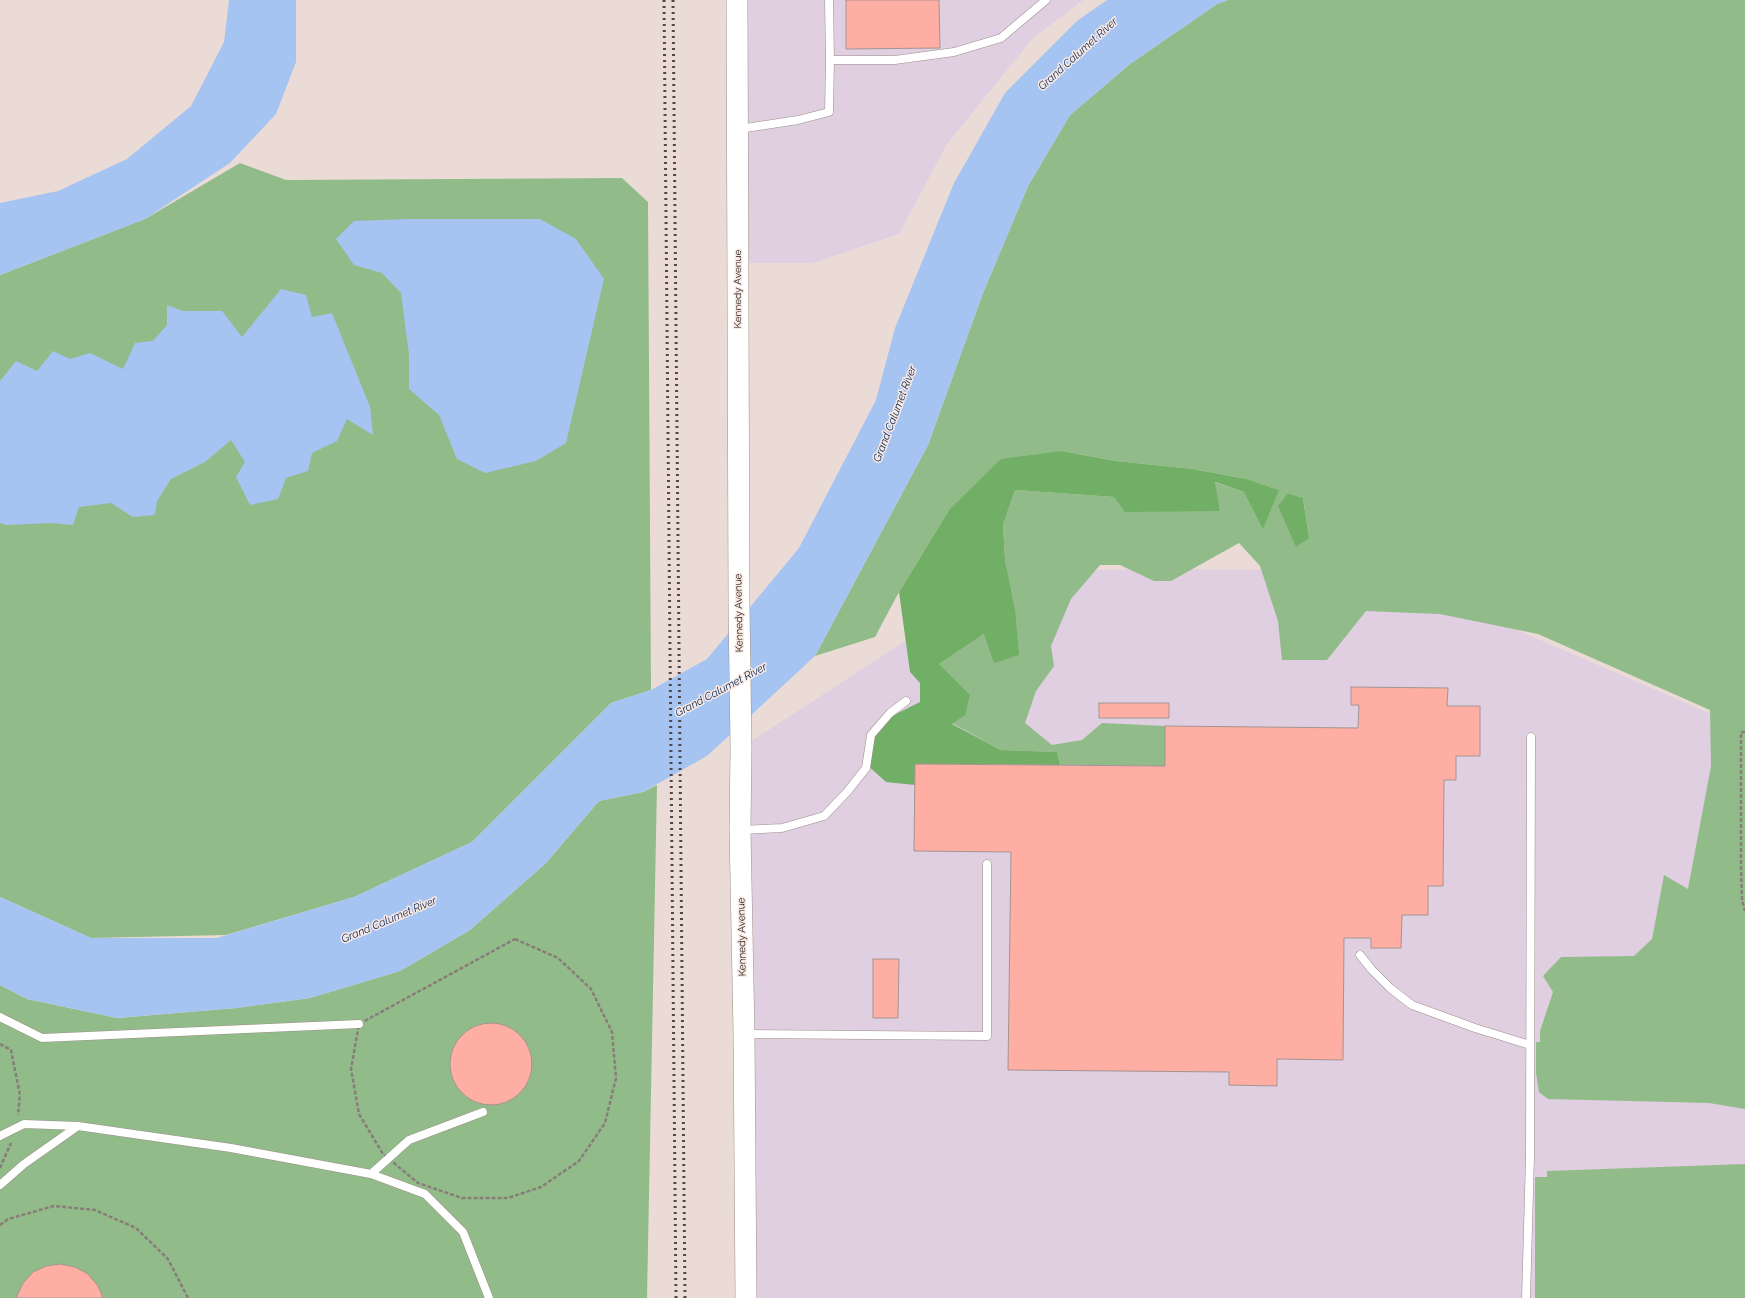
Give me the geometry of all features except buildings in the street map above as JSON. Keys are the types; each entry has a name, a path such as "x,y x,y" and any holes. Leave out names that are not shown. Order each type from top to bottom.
{"main road":[{"name":"Kennedy Avenue","path":"737,0 739,604 741,748 740,830 744,1034 746,1298"}],"lane":[{"path":"738,129 798,120 829,112 829,0"},
{"path":"830,60 895,60 954,52 1001,38 1046,0"},
{"path":"740,830 782,828 824,816 848,792 866,768 872,735 890,713 906,701"},
{"path":"1526,1298 1530,1157 1531,737"},
{"path":"744,1034 987,1036 987,864"},
{"path":"1360,955 1372,970 1390,988 1412,1005 1475,1028 1530,1045"},
{"path":"0,1017 42,1038 359,1024"},
{"path":"371,1174 409,1140 483,1112"},
{"path":"0,1136 24,1124 78,1126 232,1148 371,1174 425,1194 463,1232 489,1298"},
{"path":"0,1185 24,1164 78,1126"}],"path":[{"path":"1745,732 1741,732 1740,834 1742,900 1745,911"},
{"path":"515,939 558,958 591,989 612,1032 616,1078 605,1123 579,1161 541,1187 508,1198 462,1198 418,1183 383,1154 359,1114 351,1069 359,1024 515,939"},
{"path":"0,1044 11,1050 20,1095 17,1128 0,1168"},
{"path":"0,1225 8,1219 54,1206 95,1210 136,1228 168,1259 188,1298"}],"shaded area":[{"path":"735,0 1083,0 1033,38 947,144 899,234 813,263 736,263"},
{"path":"1376,569 1716,716 1745,721 1745,1168 1553,1298 746,1298 741,748 1014,570"}],"green space":[{"path":"1228,0 1745,0 1745,1109 1709,1103 1548,1099 1539,1092 1536,1073 1536,1042 1540,1042 1540,1031 1553,992 1543,976 1561,957 1634,956 1652,939 1664,875 1688,889 1711,766 1710,710 1538,634 1440,614 1366,611 1327,660 1282,660 1278,621 1260,566 1239,543 1171,581 1154,581 1120,565 1100,565 1071,599 1051,646 1054,666 1036,691 1025,723 1052,745 1082,740 1102,723 1165,726 1165,766 1060,765 1057,752 1001,750 952,723 939,664 984,634 1015,609 1005,559 1003,525 1015,490 1115,497 1220,511 1214,482 1244,492 1279,490 1247,479 1193,469 1116,461 1062,451 949,510 899,592 875,637 815,656 928,445 983,293 1028,186 1070,115 1130,64 1217,4","holes":["1288,493 1303,498 1309,538"]},
{"path":"240,163 286,180 622,178 648,202 651,690 611,703 472,842 354,897 226,935 91,938 0,897 0,275 145,219"},
{"path":"1062,451 1116,461 1193,469 1247,479 1279,490 1263,529 1244,492 1215,482 1220,511 1125,512 1114,497 1015,490 1003,525 1005,559 1015,609 1019,655 994,663 984,634 939,664 970,695 965,715 952,724 1001,750 1057,752 1060,765 915,764 915,785 886,782 866,764 870,741 890,717 920,702 920,683 910,672 899,592 949,510 1001,459"},
{"path":"1288,493 1303,498 1309,538 1296,547 1278,506"},
{"path":"657,785 647,1298 0,1298 0,985 27,999 117,1018 236,1008 310,998 400,971 470,930 546,863 599,801 643,792"},
{"path":"1745,1164 1745,1298 1535,1298 1535,1177 1547,1177 1547,1171"}],"water":[{"path":"229,0 296,0 296,62 276,114 230,163 145,219 0,275 0,203 58,191 127,159 191,106 224,42"},
{"name":"Grand Calumet River","path":"1107,0 1228,0 1217,4 1130,64 1070,115 1028,186 983,293 928,445 815,656 707,756 643,792 599,801 546,863 470,930 400,971 310,998 236,1008 117,1018 27,999 0,985 0,897 91,938 217,938 354,897 472,842 611,703 651,690 707,659 799,548 876,400 895,328 954,183 1005,93 1077,21"},
{"path":"409,219 540,219 576,239 604,279 566,443 536,461 485,473 457,459 439,415 409,389 409,355 401,293 382,273 354,265 336,239 354,221"},
{"path":"281,289 306,295 312,317 332,313 370,407 373,435 347,419 337,441 312,453 308,471 286,478 278,499 250,505 236,477 245,462 231,440 205,462 171,479 157,501 155,515 133,517 111,503 79,507 73,525 51,523 6,525 0,523 0,381 16,361 37,371 53,351 70,359 90,353 123,369 135,343 153,341 167,325 167,305 183,311 222,311 242,337"}],"railway":[{"path":"664,0 676,1298"},
{"path":"673,0 685,1298"}]}
